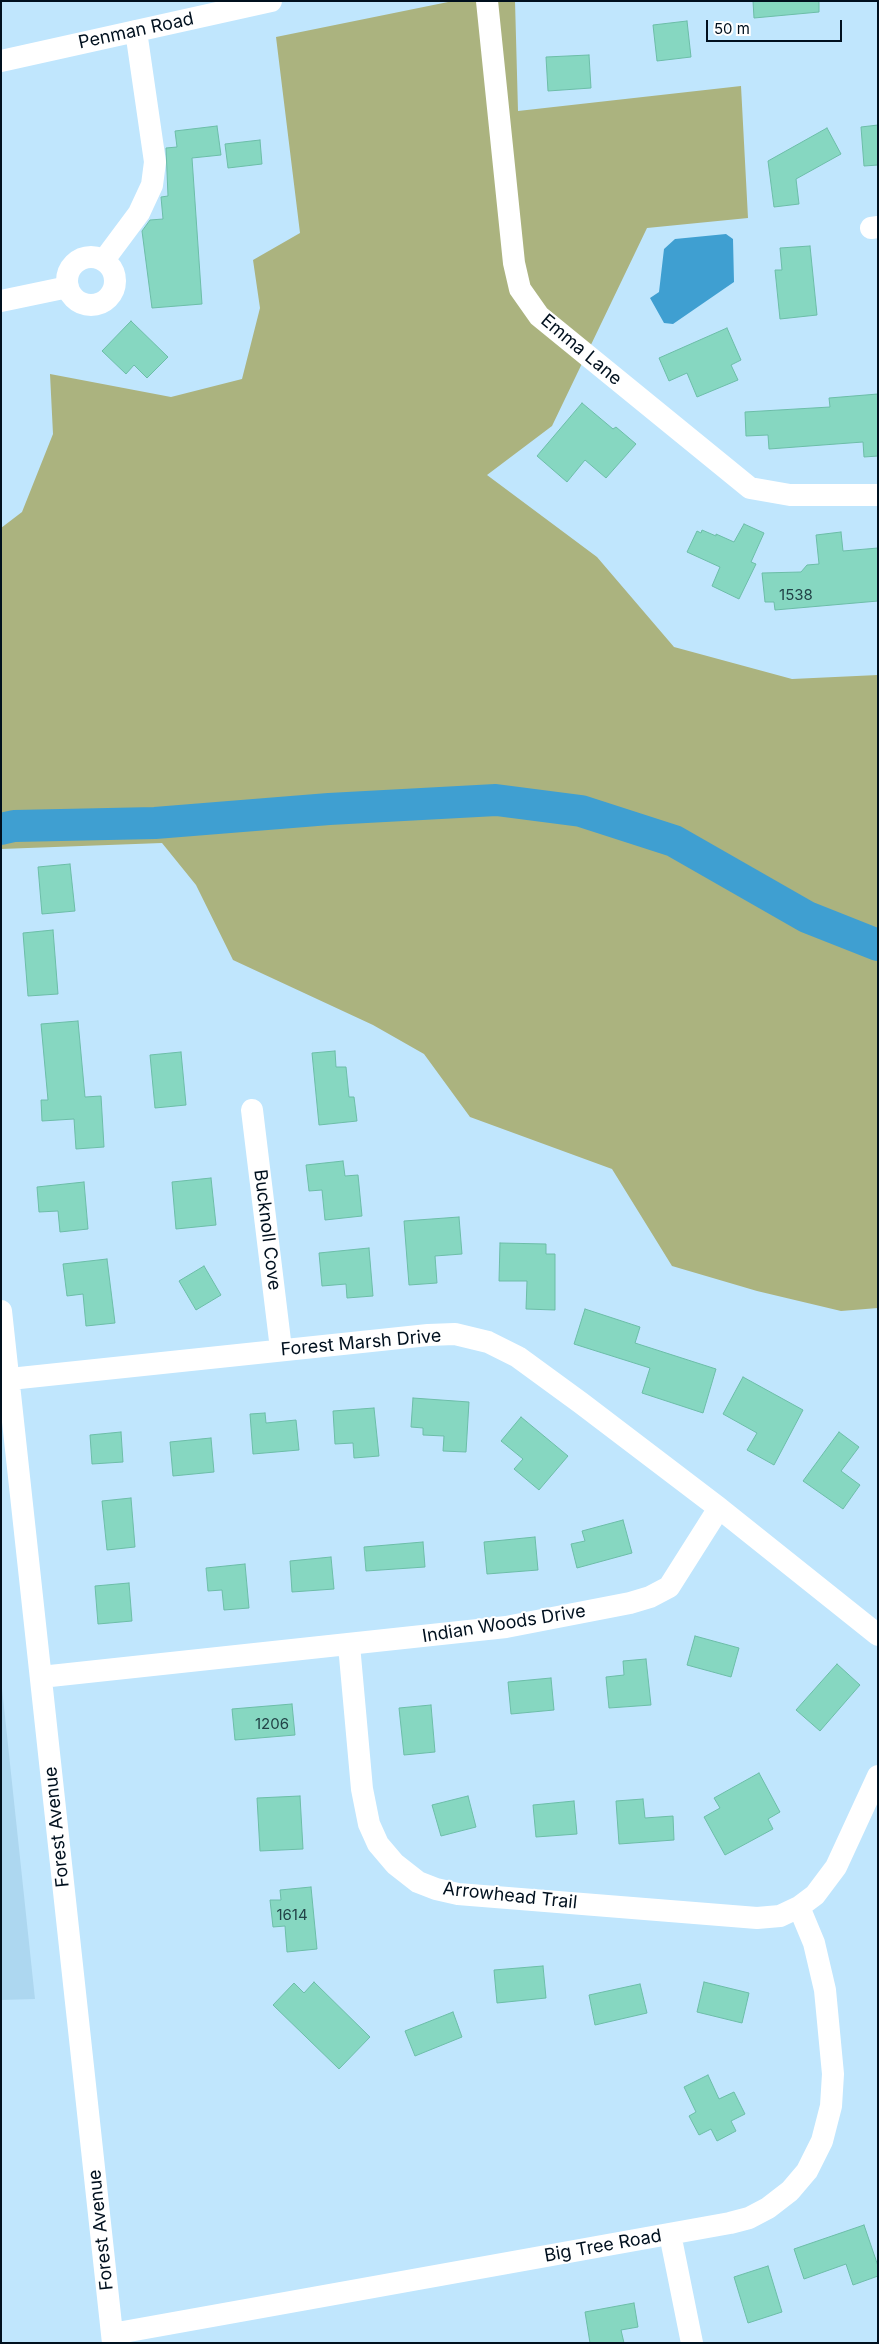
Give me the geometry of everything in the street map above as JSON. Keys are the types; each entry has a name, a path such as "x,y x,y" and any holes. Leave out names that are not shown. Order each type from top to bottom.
{"street":[{"name":"Penman Road","path":"1,61 271,1"},
{"name":"Emma Lane","path":"487,1 514,263 520,289 539,316 750,488 790,495 878,495"},
{"path":"104,260 139,213 152,185 154,153 136,31"},
{"path":"95,257 104,260 111,267 115,275 115,285 112,294 106,301 97,304 88,305 79,302 72,295 68,287 68,277 71,268 77,262 86,258 95,257"},
{"path":"1,301 68,287"},
{"name":"Bucknoll Cove","path":"252,1110 282,1350"},
{"name":"Forest Avenue","path":"1,1311 10,1379 113,2338"},
{"name":"Forest Marsh Drive","path":"10,1379 428,1335 455,1334 488,1342 518,1357 719,1508"},
{"path":"719,1508 878,1635"},
{"name":"Indian Woods Drive","path":"41,1677 506,1627 630,1603 650,1597 669,1587 719,1508"},
{"name":"Arrowhead Trail","path":"349,1645 362,1789 369,1824 378,1844 394,1864 418,1882 458,1894 757,1918 780,1916 799,1907"},
{"path":"799,1907 815,1895 836,1867 878,1776"},
{"name":"Big Tree Road","path":"113,2338 730,2223 749,2218 768,2208 790,2191 807,2171 822,2142 831,2106 833,2074 825,1990 814,1943 799,1907"},
{"path":"670,2234 692,2343"}],"shaded area":[{"path":"1,1679 35,1999 1,2000"}],"green space":[{"path":"453,1 515,1 518,111 741,86 748,218 647,228 552,426 487,475 597,557 674,647 792,679 878,675 878,1308 841,1311 757,1291 672,1266 612,1169 470,1117 424,1054 373,1025 233,960 196,885 162,843 1,849 1,528 22,512 53,434 50,374 171,397 242,379 260,308 253,260 300,233 276,37"}],"water":[{"path":"726,234 733,239 734,282 673,324 664,323 650,298 659,292 664,249 675,239"}],"building":[{"path":"753,1 819,1 819,12 754,18"},
{"path":"687,21 691,57 657,61 653,25"},
{"path":"589,55 591,88 548,91 546,57"},
{"path":"878,125 878,165 864,166 861,127"},
{"path":"217,126 221,155 192,158 202,304 152,308 142,231 150,220 163,219 161,197 168,196 166,148 177,147 175,131"},
{"path":"827,128 841,154 796,179 799,204 774,207 768,161"},
{"path":"260,140 262,164 228,168 225,144"},
{"path":"810,246 817,315 780,319 775,270 782,270 780,248"},
{"path":"131,321 168,357 147,378 134,365 126,374 102,351"},
{"path":"727,328 741,360 731,365 738,380 697,397 687,373 669,381 659,358"},
{"path":"878,394 878,456 864,457 863,442 769,449 768,435 746,436 745,412 830,407 829,398"},
{"path":"582,403 613,429 616,427 636,444 606,478 585,460 567,482 537,456"},
{"path":"744,524 764,533 751,562 756,564 739,599 712,586 720,567 687,552 697,531 701,533 702,530 716,536 716,534 734,542"},
{"path":"841,532 843,551 878,548 878,601 775,610 774,602 765,602 762,573 801,572 807,565 819,564 816,535"},
{"path":"70,864 75,911 42,914 38,867"},
{"path":"53,930 58,994 28,996 23,933"},
{"path":"78,1021 85,1097 101,1096 104,1147 76,1149 74,1119 42,1121 41,1100 48,1100 41,1024"},
{"path":"335,1051 336,1067 346,1067 349,1097 354,1097 357,1121 319,1125 312,1053"},
{"path":"181,1052 186,1105 155,1108 150,1055"},
{"path":"343,1161 345,1176 358,1175 362,1216 325,1220 322,1190 309,1191 306,1165"},
{"path":"211,1178 216,1225 176,1229 172,1182"},
{"path":"84,1182 88,1229 60,1232 58,1211 39,1212 37,1187"},
{"path":"459,1217 462,1254 435,1256 437,1283 409,1285 404,1221"},
{"path":"500,1243 546,1244 546,1254 555,1254 555,1310 526,1309 527,1281 499,1281"},
{"path":"369,1248 373,1296 347,1298 346,1284 322,1286 319,1253"},
{"path":"107,1259 115,1323 86,1326 83,1294 67,1296 63,1264"},
{"path":"204,1266 221,1295 196,1310 179,1281"},
{"path":"585,1309 640,1327 635,1343 716,1369 703,1413 642,1393 650,1368 574,1344"},
{"path":"743,1377 803,1410 774,1465 747,1450 757,1433 723,1414"},
{"path":"413,1398 469,1402 466,1452 443,1451 444,1436 423,1435 423,1428 411,1427"},
{"path":"374,1408 379,1456 354,1458 353,1443 335,1444 333,1411"},
{"path":"265,1413 266,1423 296,1420 299,1450 253,1454 250,1414"},
{"path":"521,1417 568,1456 539,1490 514,1469 523,1459 501,1441"},
{"path":"121,1432 123,1462 92,1464 90,1435"},
{"path":"839,1432 859,1447 841,1471 860,1485 843,1509 803,1481"},
{"path":"211,1438 214,1472 173,1476 170,1442"},
{"path":"131,1498 135,1547 107,1550 102,1501"},
{"path":"623,1520 632,1553 577,1568 571,1544 585,1541 582,1531"},
{"path":"535,1537 538,1570 487,1574 484,1542"},
{"path":"423,1542 425,1567 366,1571 364,1547"},
{"path":"331,1557 334,1589 292,1592 290,1561"},
{"path":"245,1564 249,1608 224,1610 222,1590 208,1591 206,1568"},
{"path":"129,1583 132,1621 98,1624 95,1586"},
{"path":"695,1636 739,1648 731,1677 687,1665"},
{"path":"646,1659 651,1705 609,1708 606,1677 624,1675 623,1661"},
{"path":"837,1664 860,1685 820,1731 796,1710"},
{"path":"551,1678 554,1710 511,1714 508,1682"},
{"path":"292,1704 295,1735 235,1740 232,1709"},
{"path":"431,1705 435,1752 404,1755 399,1708"},
{"path":"759,1773 780,1812 768,1819 773,1829 725,1855 704,1817 720,1808 714,1798"},
{"path":"300,1796 303,1849 260,1851 257,1798"},
{"path":"468,1796 476,1827 441,1836 432,1805"},
{"path":"643,1799 645,1818 673,1816 674,1840 619,1844 616,1801"},
{"path":"574,1801 577,1834 536,1837 533,1805"},
{"path":"311,1887 317,1949 287,1952 285,1926 273,1927 270,1900 281,1900 280,1890"},
{"path":"543,1966 546,1998 497,2003 494,1970"},
{"path":"314,1982 370,2037 339,2069 273,2005 294,1983 304,1993"},
{"path":"704,1982 749,1993 742,2023 697,2012"},
{"path":"640,1984 647,2013 595,2025 589,1995"},
{"path":"453,2012 462,2037 415,2056 405,2031"},
{"path":"708,2075 719,2099 734,2092 745,2114 731,2121 736,2131 717,2141 711,2129 699,2135 689,2116 696,2112 684,2087"},
{"path":"864,2225 878,2266 878,2276 853,2285 846,2264 804,2279 794,2249"},
{"path":"768,2266 782,2312 748,2323 734,2277"},
{"path":"634,2303 638,2327 621,2330 624,2343 590,2343 585,2312"}],"waterway":[{"path":"1,829 14,826 155,823 329,809 496,800 581,811 674,841 807,917 878,945"}]}
